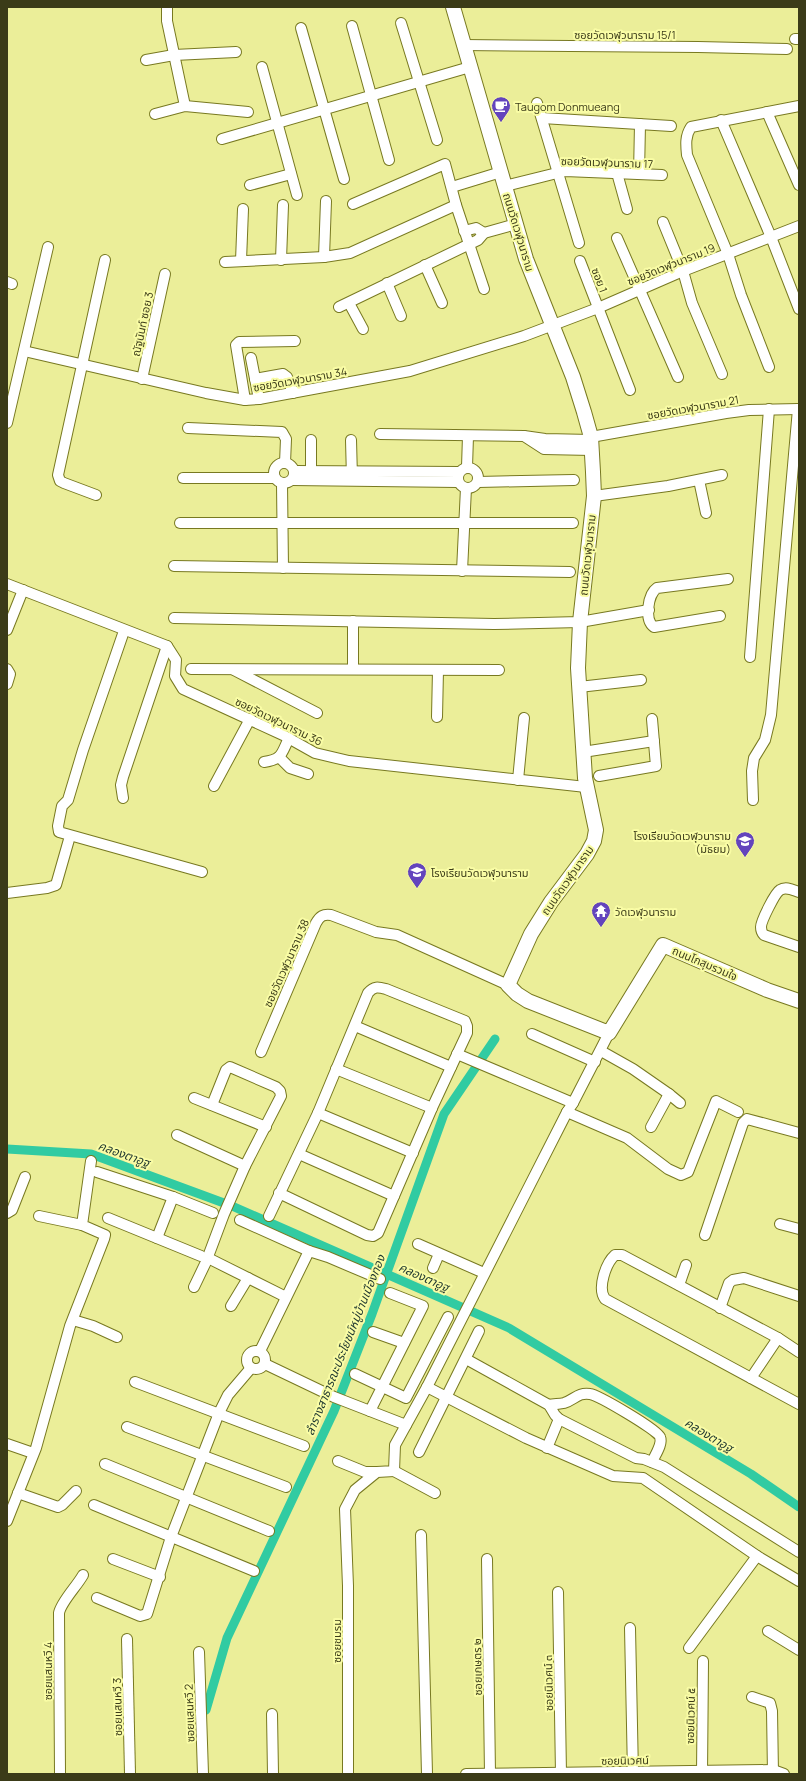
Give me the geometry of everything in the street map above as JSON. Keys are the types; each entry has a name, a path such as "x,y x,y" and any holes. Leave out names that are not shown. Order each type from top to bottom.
{"street":[{"path":"167,7 166,21 185,106"},
{"name":"ถนนวัดเวฬุวนาราม","path":"453,7 526,259 573,377 591,442 594,496 580,622 579,687 586,787 596,821 594,841 531,934 508,985"},
{"path":"401,23 436,140"},
{"path":"352,26 390,160"},
{"path":"301,28 344,179"},
{"name":"ซอยวัดเวฬุวนาราม 15/1","path":"464,45 787,49"},
{"path":"146,60 174,55 236,52"},
{"path":"262,67 297,195"},
{"path":"222,139 324,108 371,97 470,67"},
{"path":"537,103 580,243"},
{"path":"154,114 185,106 248,112"},
{"path":"769,367 740,295 728,254 687,155 685,142 691,127 799,106"},
{"path":"767,112 799,185"},
{"path":"542,118 671,126"},
{"path":"722,120 771,237 799,309"},
{"path":"639,174 640,124"},
{"path":"353,204 445,164 464,231 484,289"},
{"name":"ซอยวัดเวฬุวนาราม 17","path":"505,186 565,171 662,175"},
{"path":"452,187 501,172"},
{"path":"617,173 627,209"},
{"path":"250,185 291,174"},
{"path":"324,257 326,201"},
{"path":"281,260 284,205"},
{"path":"225,262 324,257 350,253 456,205"},
{"path":"241,262 243,209"},
{"path":"663,222 683,271 692,303 722,374"},
{"path":"363,329 344,305 468,243 478,240 484,233 516,224"},
{"name":"ซอยวัดเวฬุวนาราม 19","path":"553,325 598,308 683,271 799,226"},
{"path":"464,231 476,228 484,233"},
{"path":"617,238 678,377"},
{"path":"7,423 48,247"},
{"path":"96,494 60,481 58,475 81,364 106,260"},
{"name":"ซอย 1","path":"580,261 630,390"},
{"path":"425,265 442,303"},
{"name":"ณัฐนันท์ ซอย 3","path":"142,379 165,274"},
{"path":"387,284 401,316"},
{"name":"ซอยวัดเวฬุวนาราม 34","path":"24,351 142,379 246,400 293,393 410,371 524,336 553,325"},
{"path":"246,400 236,345 239,342 247,341 295,341"},
{"path":"252,358 259,399"},
{"path":"255,380 283,374 287,377 293,393"},
{"path":"753,800 752,771 754,758 765,740 771,715 799,409"},
{"name":"ซอยวัดเวฬุวนาราม 21","path":"380,434 524,436 591,442 726,413 799,409"},
{"path":"750,657 769,410"},
{"path":"188,428 282,432 286,438 285,463"},
{"path":"462,571 463,477 468,436"},
{"path":"311,440 311,471"},
{"path":"351,440 352,476"},
{"path":"283,568 283,523 286,478 290,465 285,463 280,464 275,468 286,478"},
{"path":"286,478 311,471 352,476"},
{"path":"183,478 286,478 352,476 463,477 477,472 478,482"},
{"path":"594,496 668,486 722,474"},
{"path":"463,477 473,487 478,482 574,480"},
{"path":"699,480 706,513"},
{"path":"180,523 572,523"},
{"path":"174,566 570,572"},
{"path":"720,616 654,626 650,624 649,620 651,596 653,591 658,588 728,579"},
{"path":"7,584 124,631 167,646 123,777 121,785 123,798"},
{"path":"7,630 23,590"},
{"path":"174,618 494,624 580,622 649,610"},
{"path":"353,621 353,669"},
{"path":"124,631 83,750 68,800 62,806 58,826 59,832 202,872"},
{"name":"ซอยวัดเวฬุวนาราม 36","path":"167,646 176,660 175,676 183,689 250,719 289,738 315,753 334,759 586,787"},
{"path":"7,669 10,674 7,684"},
{"path":"191,669 499,670"},
{"path":"232,669 317,713"},
{"path":"437,717 438,670"},
{"path":"579,687 641,680"},
{"path":"518,780 524,718"},
{"path":"214,786 250,719"},
{"path":"598,776 656,766 652,720"},
{"path":"264,762 275,761 279,757 289,738"},
{"path":"583,752 654,741"},
{"path":"279,757 290,768 308,774"},
{"path":"7,893 47,888 56,885 70,836"},
{"path":"799,892 787,888 781,889 776,894 761,925 761,931 764,936 799,947"},
{"name":"ซอยวัดเวฬุวนาราม 38","path":"261,1052 316,923 320,916 325,914 376,932 397,935 508,985"},
{"name":"ถนนโกสุมรวมใจ","path":"609,1033 663,945 767,990 799,1001"},
{"path":"394,1471 395,1445 464,1315 484,1273 567,1112 601,1051 609,1033 528,1001 517,994 508,985"},
{"path":"269,1216 279,1193 318,1113 368,992 372,988 378,987 465,1021 468,1026 467,1033 432,1108 378,1233 372,1236 279,1193"},
{"path":"355,1026 451,1067"},
{"path":"532,1034 595,1062"},
{"path":"601,1051 651,1081 680,1103"},
{"path":"457,1054 573,1103"},
{"path":"194,1287 245,1166 282,1096 276,1086 230,1067 226,1070 212,1105"},
{"path":"336,1069 432,1108"},
{"path":"651,1127 669,1094"},
{"path":"194,1098 266,1127"},
{"path":"567,1112 627,1138 668,1169 680,1175 688,1172 716,1100 738,1112"},
{"path":"318,1113 413,1153"},
{"path":"705,1235 743,1123 747,1119 799,1133"},
{"path":"177,1135 245,1166"},
{"path":"299,1154 394,1196"},
{"path":"82,1225 91,1161"},
{"path":"97,1172 173,1196 213,1213"},
{"path":"7,1213 12,1210 25,1177"},
{"path":"157,1238 173,1196"},
{"path":"7,1521 36,1448 73,1320 105,1235 82,1225 39,1216"},
{"path":"108,1218 207,1258 286,1297"},
{"path":"240,1220 309,1251 328,1257 380,1279"},
{"path":"780,1224 799,1229"},
{"path":"418,1244 484,1273"},
{"path":"260,1351 309,1251"},
{"path":"433,1268 439,1254"},
{"path":"799,1352 782,1341 622,1255 615,1255 610,1259 601,1285 602,1294 605,1299 799,1404"},
{"path":"678,1285 686,1265"},
{"path":"231,1306 248,1278"},
{"path":"720,1308 729,1284 738,1278 744,1278 799,1296"},
{"path":"370,1411 423,1306 390,1293"},
{"path":"355,1374 406,1398 448,1317"},
{"path":"73,1320 93,1326 117,1337"},
{"path":"419,1452 479,1331"},
{"path":"373,1332 404,1343"},
{"path":"752,1378 782,1341"},
{"path":"782,1341 799,1342"},
{"path":"260,1351 265,1357 264,1364 258,1369 251,1368 247,1362 247,1358 252,1352 260,1351"},
{"path":"466,1359 549,1405 559,1419 636,1458 664,1467 799,1552"},
{"path":"264,1364 338,1399 406,1424"},
{"path":"97,1598 144,1616 150,1610 171,1537 219,1413 228,1395 251,1368"},
{"path":"135,1382 304,1446"},
{"path":"427,1386 547,1448 613,1476 643,1478 757,1556 799,1580"},
{"path":"549,1405 565,1403 575,1395 590,1394 646,1424 659,1434 661,1438 661,1444 652,1462"},
{"path":"547,1448 559,1419"},
{"path":"127,1427 286,1487"},
{"path":"7,1444 33,1453"},
{"path":"338,1460 365,1472 394,1471 435,1493"},
{"path":"105,1464 269,1531"},
{"name":"ซอยชมรม","path":"348,1774 348,1586 345,1509 355,1490 377,1472"},
{"path":"18,1493 58,1507 76,1491"},
{"path":"94,1505 254,1571"},
{"path":"422,1535 427,1774"},
{"path":"689,1648 757,1556"},
{"path":"114,1559 160,1577"},
{"name":"ซอยเกษตร ๒","path":"487,1559 490,1774"},
{"name":"ซอยแสนหวี 4","path":"60,1774 59,1612 60,1605 74,1590 83,1575"},
{"name":"ซอยนิเวศน์ ๓","path":"558,1592 562,1773"},
{"path":"630,1628 633,1773"},
{"path":"768,1631 799,1650"},
{"name":"ซอยแสนหวี 3","path":"127,1639 130,1774"},
{"name":"ซอยแสนหวี 2","path":"198,1652 203,1774"},
{"name":"ซอยนิเวศน์ ๕","path":"702,1772 703,1661"},
{"path":"752,1696 770,1703 772,1711 773,1772"},
{"path":"272,1714 273,1774"},
{"name":"ซอยนิเวศน์","path":"466,1774 702,1772 773,1772 784,1774"}],"waterway":[{"name":"ลำรางสาธารณะประโยชน์หมู่บ้านเมืองทอง","path":"206,1710 227,1638 334,1411 372,1314 444,1114 495,1039"},
{"name":"คลองตาอูฐ","path":"7,1149 91,1154 232,1206 509,1328 751,1474 799,1507"}],"place":[{"name":"Taugom Donmueang","path":"501,123"},
{"name":"โรงเรียนวัดเวฬุวนาราม (มัธยม)","path":"745,858"},
{"name":"โรงเรียนวัดเวฬุวนาราม","path":"417,889"},
{"name":"วัดเวฬุวนาราม","path":"601,928"}]}
